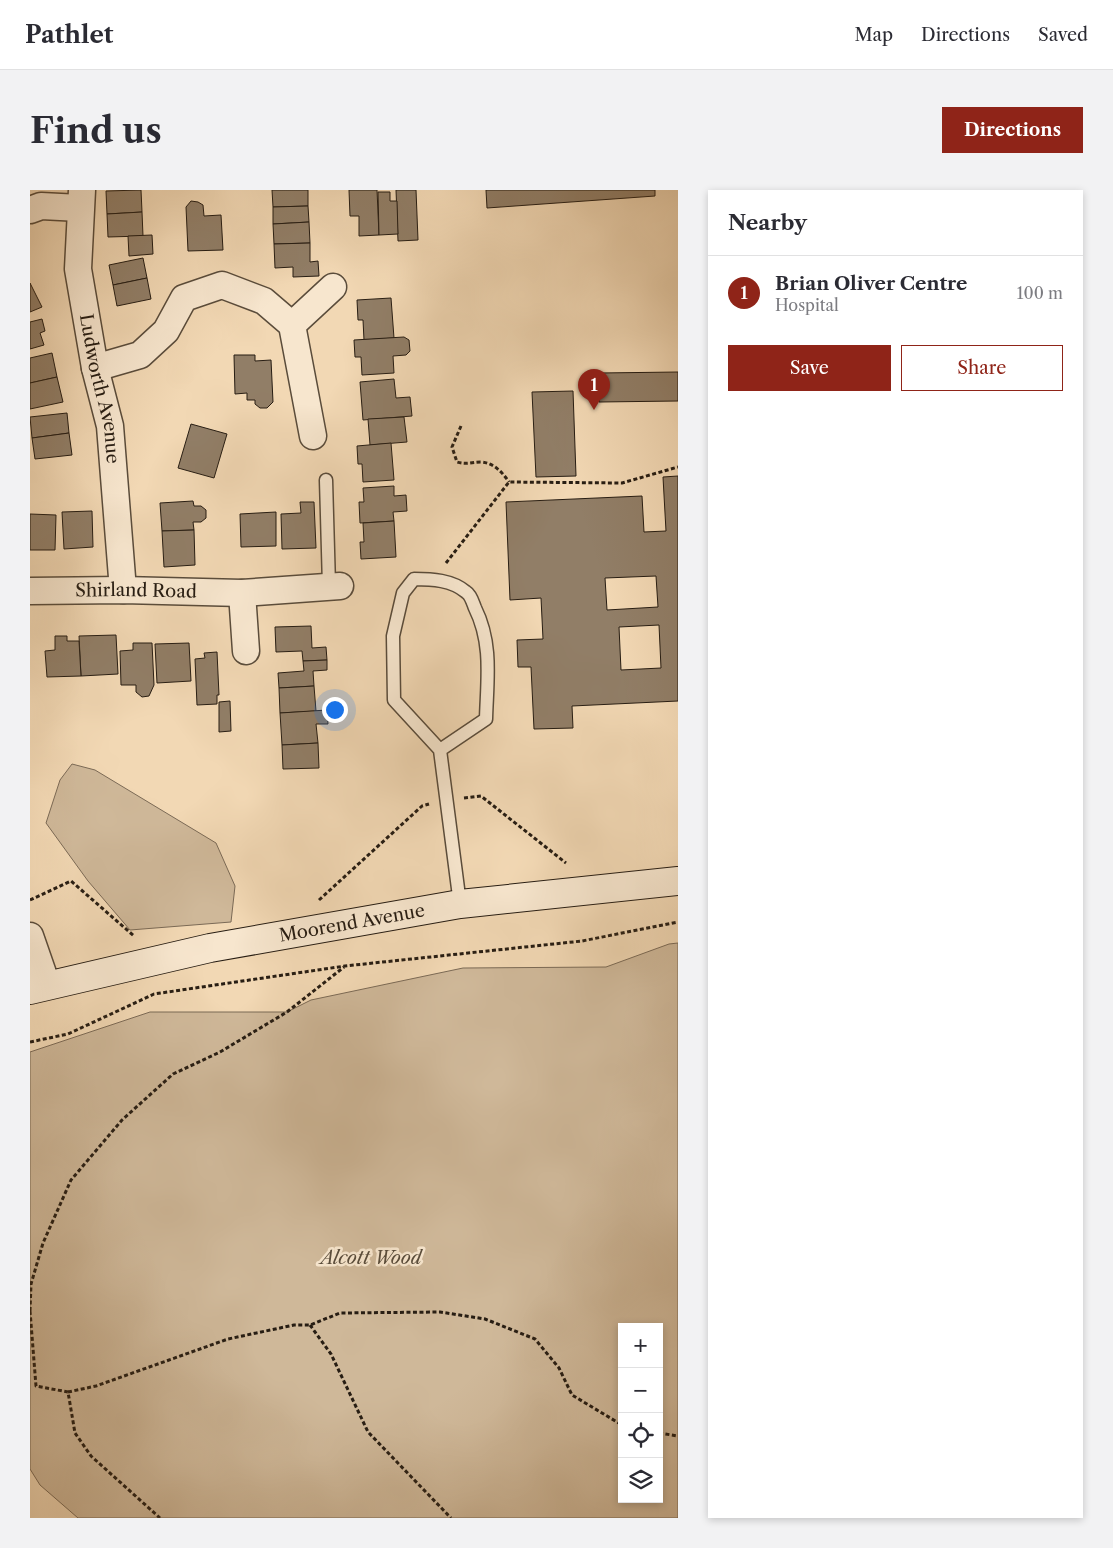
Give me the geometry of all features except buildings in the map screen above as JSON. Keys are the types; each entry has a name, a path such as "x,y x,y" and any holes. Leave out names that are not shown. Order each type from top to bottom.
{"street":[{"path":"30,210 41,206 81,199"},
{"name":"Ludworth Avenue","path":"81,199 78,269 95,368 110,426 122,590"},
{"path":"95,368 140,355 166,331 184,298 222,285 264,301 292,325 313,436"},
{"path":"292,325 333,287"},
{"name":"Shirland Road","path":"30,591 122,590 242,593 334,586"},
{"path":"242,593 246,652"},
{"name":"Moorend Avenue","path":"39,988 210,948 460,904 678,881"},
{"path":"30,936 39,988"}],"lane":[{"path":"326,480 334,586"},
{"path":"440,750 486,719 488,653 484,627 468,592 454,585 434,579 414,579 403,593 393,636 394,700 440,750 460,904"}],"path":[{"path":"461,426 452,447 457,462 466,465 481,462 499,468 509,482"},
{"path":"509,482 622,483 678,467"},
{"path":"434,579 509,482"},
{"path":"317,901 422,806 446,800 481,796 564,863 574,862"},
{"path":"30,900 71,881 132,936 142,935"},
{"path":"30,1042 68,1034 154,994 345,966 582,941 678,922"},
{"path":"36,1386 30,1311 31,1284 43,1243 71,1180 122,1120 173,1074 220,1052 286,1012 345,966"},
{"path":"30,1386 68,1392 96,1386 228,1339 294,1326 310,1325 340,1313 440,1312 485,1319 535,1339 559,1368 572,1395 618,1423"},
{"path":"310,1325 331,1354 368,1432 451,1518"},
{"path":"68,1392 75,1433 91,1456 160,1518"},
{"path":"663,1434 678,1436"}],"green space":[{"path":"72,764 95,770 216,843 235,886 231,922 130,930 88,881 46,823 60,780"},
{"name":"Alcott Wood","path":"678,943 678,1518 78,1518 40,1485 30,1469 30,1052 150,1012 287,1012 311,1000 463,968 606,967 669,944"}],"place":[{"name":"Brian Oliver Centre","path":"594,410"}]}
